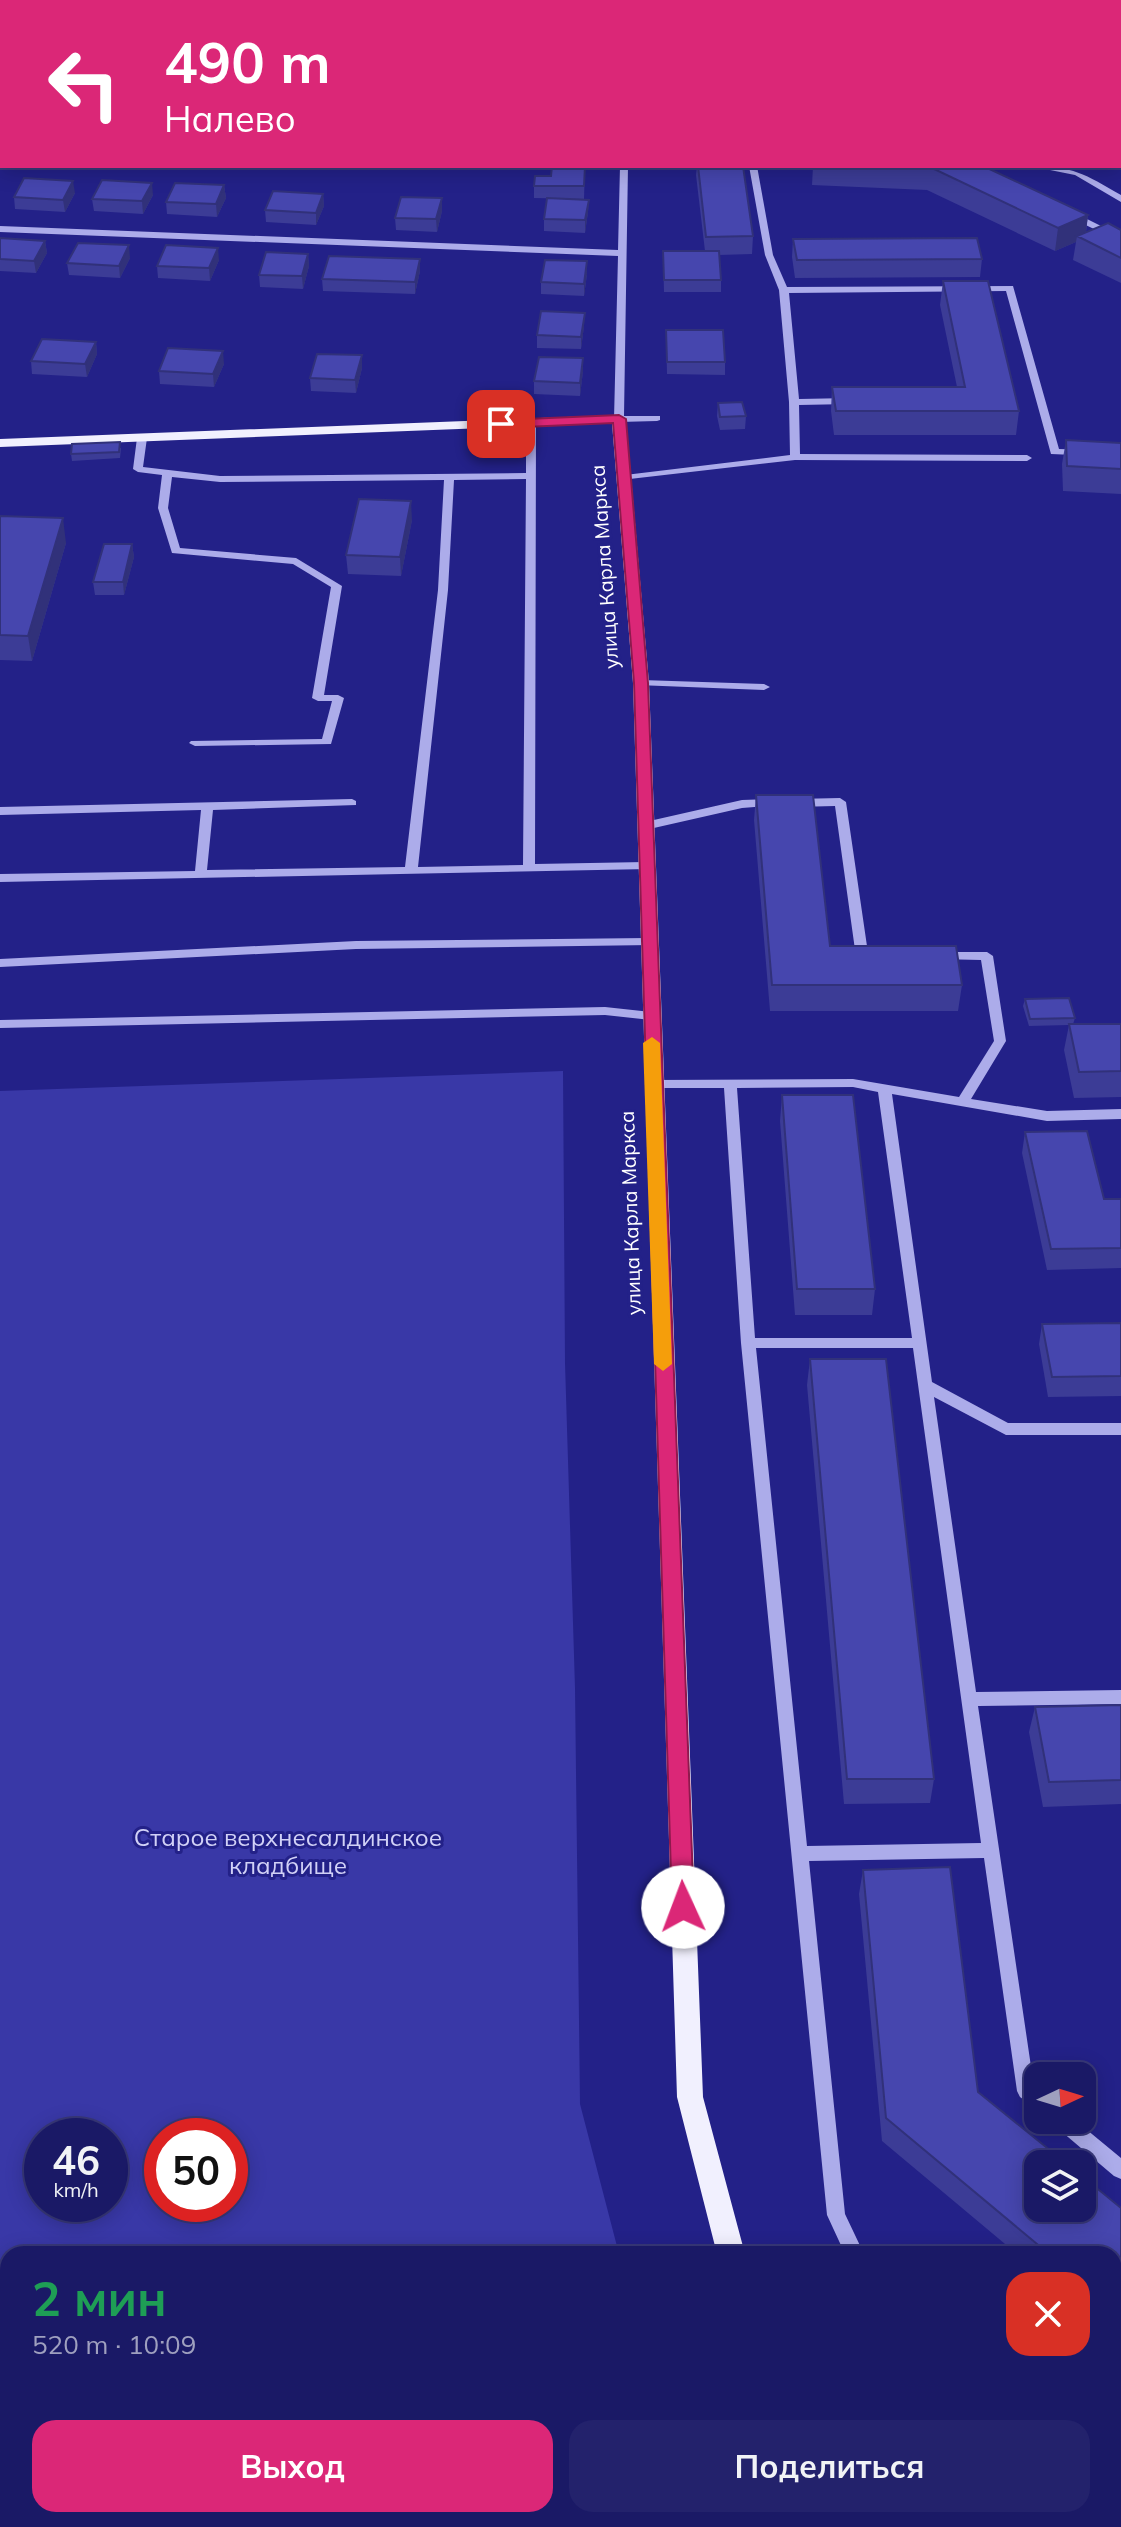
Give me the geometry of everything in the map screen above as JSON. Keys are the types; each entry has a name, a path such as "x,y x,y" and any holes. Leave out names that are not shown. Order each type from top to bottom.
{"main road":[{"path":"0,443 619,419"},
{"name":"улица Карла Маркса","path":"619,419 641,683 690,2097 729,2246"}],"street":[{"name":"улица Карла Маркса","path":"619,419 624,168"},
{"path":"753,168 769,255 784,290 794,402 795,457"},
{"path":"1046,168 1077,173 1121,199"},
{"path":"1066,213 1121,239"},
{"path":"0,229 622,253"},
{"path":"784,290 1010,288 1055,452 1121,454"},
{"path":"794,402 857,401"},
{"path":"619,419 657,418"},
{"path":"529,869 531,423"},
{"path":"142,438 138,469 220,479 531,476"},
{"path":"625,478 795,457 1027,458"},
{"path":"167,473 163,508 176,551 296,561 337,586 318,698 338,698 327,742 195,743"},
{"path":"411,871 443,590 449,477"},
{"path":"641,683 764,687"},
{"path":"645,826 742,804 840,802 862,957 877,957"},
{"path":"0,811 352,803"},
{"path":"201,875 207,807"},
{"path":"0,878 645,866"},
{"path":"0,963 356,945 648,942"},
{"path":"924,957 987,956 1000,1041 962,1102"},
{"path":"0,1024 605,1011 651,1016"},
{"path":"730,1083 748,1343 836,2215 851,2246"},
{"path":"653,1084 853,1083 1047,1116 1121,1115"},
{"path":"884,1087 1024,2077"},
{"path":"748,1343 919,1343"},
{"path":"925,1385 1006,1429 1121,1429"},
{"path":"969,1699 1121,1697"},
{"path":"800,1854 991,1850"},
{"path":"1078,2134 1121,2170"}],"green space":[{"name":"Старое верхнесалдинское кладбище","path":"563,1071 565,1363 575,1688 580,2104 617,2246 0,2246 0,1091"}],"building":[{"path":"552,168 585,168 584,186 534,186 535,176 551,176"},
{"path":"698,168 743,168 753,236 706,237"},
{"path":"932,168 987,168 1088,215 1058,228"},
{"path":"24,178 73,181 63,200 14,197"},
{"path":"102,180 152,183 142,201 92,199"},
{"path":"175,183 224,185 216,204 166,202"},
{"path":"273,191 323,194 316,213 265,210"},
{"path":"401,197 442,198 436,219 395,218"},
{"path":"547,198 589,200 585,220 544,219"},
{"path":"1108,223 1121,230 1121,258 1077,236"},
{"path":"0,238 45,241 34,261 0,259"},
{"path":"977,238 982,259 797,260 793,239"},
{"path":"78,243 129,245 119,266 67,263"},
{"path":"166,245 218,248 209,268 157,266"},
{"path":"663,251 719,251 721,280 664,280"},
{"path":"266,252 308,254 302,276 259,275"},
{"path":"329,256 420,259 415,282 322,279"},
{"path":"545,260 587,261 584,284 541,282"},
{"path":"943,281 988,281 1019,411 836,411 832,387 965,387"},
{"path":"541,311 585,313 581,337 537,335"},
{"path":"666,330 723,330 725,362 667,362"},
{"path":"42,339 96,342 85,364 31,361"},
{"path":"168,348 223,351 213,374 159,371"},
{"path":"317,354 362,355 355,380 310,378"},
{"path":"539,357 583,358 580,383 534,381"},
{"path":"742,402 746,416 720,417 718,403"},
{"path":"1066,440 1121,443 1121,469 1067,466"},
{"path":"120,442 119,452 71,454 72,444"},
{"path":"359,499 411,501 400,557 346,555"},
{"path":"0,516 63,518 28,636 0,635"},
{"path":"104,544 132,544 123,582 93,582"},
{"path":"756,795 813,795 830,946 956,946 962,985 772,985"},
{"path":"1069,998 1075,1018 1030,1019 1025,999"},
{"path":"1069,1024 1121,1024 1121,1071 1079,1072"},
{"path":"782,1095 853,1095 875,1289 797,1289"},
{"path":"1087,1131 1104,1199 1121,1199 1121,1248 1051,1249 1025,1132"},
{"path":"1121,1323 1121,1376 1052,1377 1042,1324"},
{"path":"810,1359 886,1359 934,1779 847,1779"},
{"path":"1121,1705 1121,1780 1049,1782 1035,1707"},
{"path":"950,1867 978,2092 1024,2129 1024,2134 1030,2134 1050,2150 1024,2150 1024,2222 1096,2222 1096,2187 1121,2208 1121,2246 1039,2246 886,2118 863,1870"}],"slow traffic":[{"path":"652,1043 663,1364"}],"route":[{"path":"501,424 619,419 641,683 683,1907"}]}
